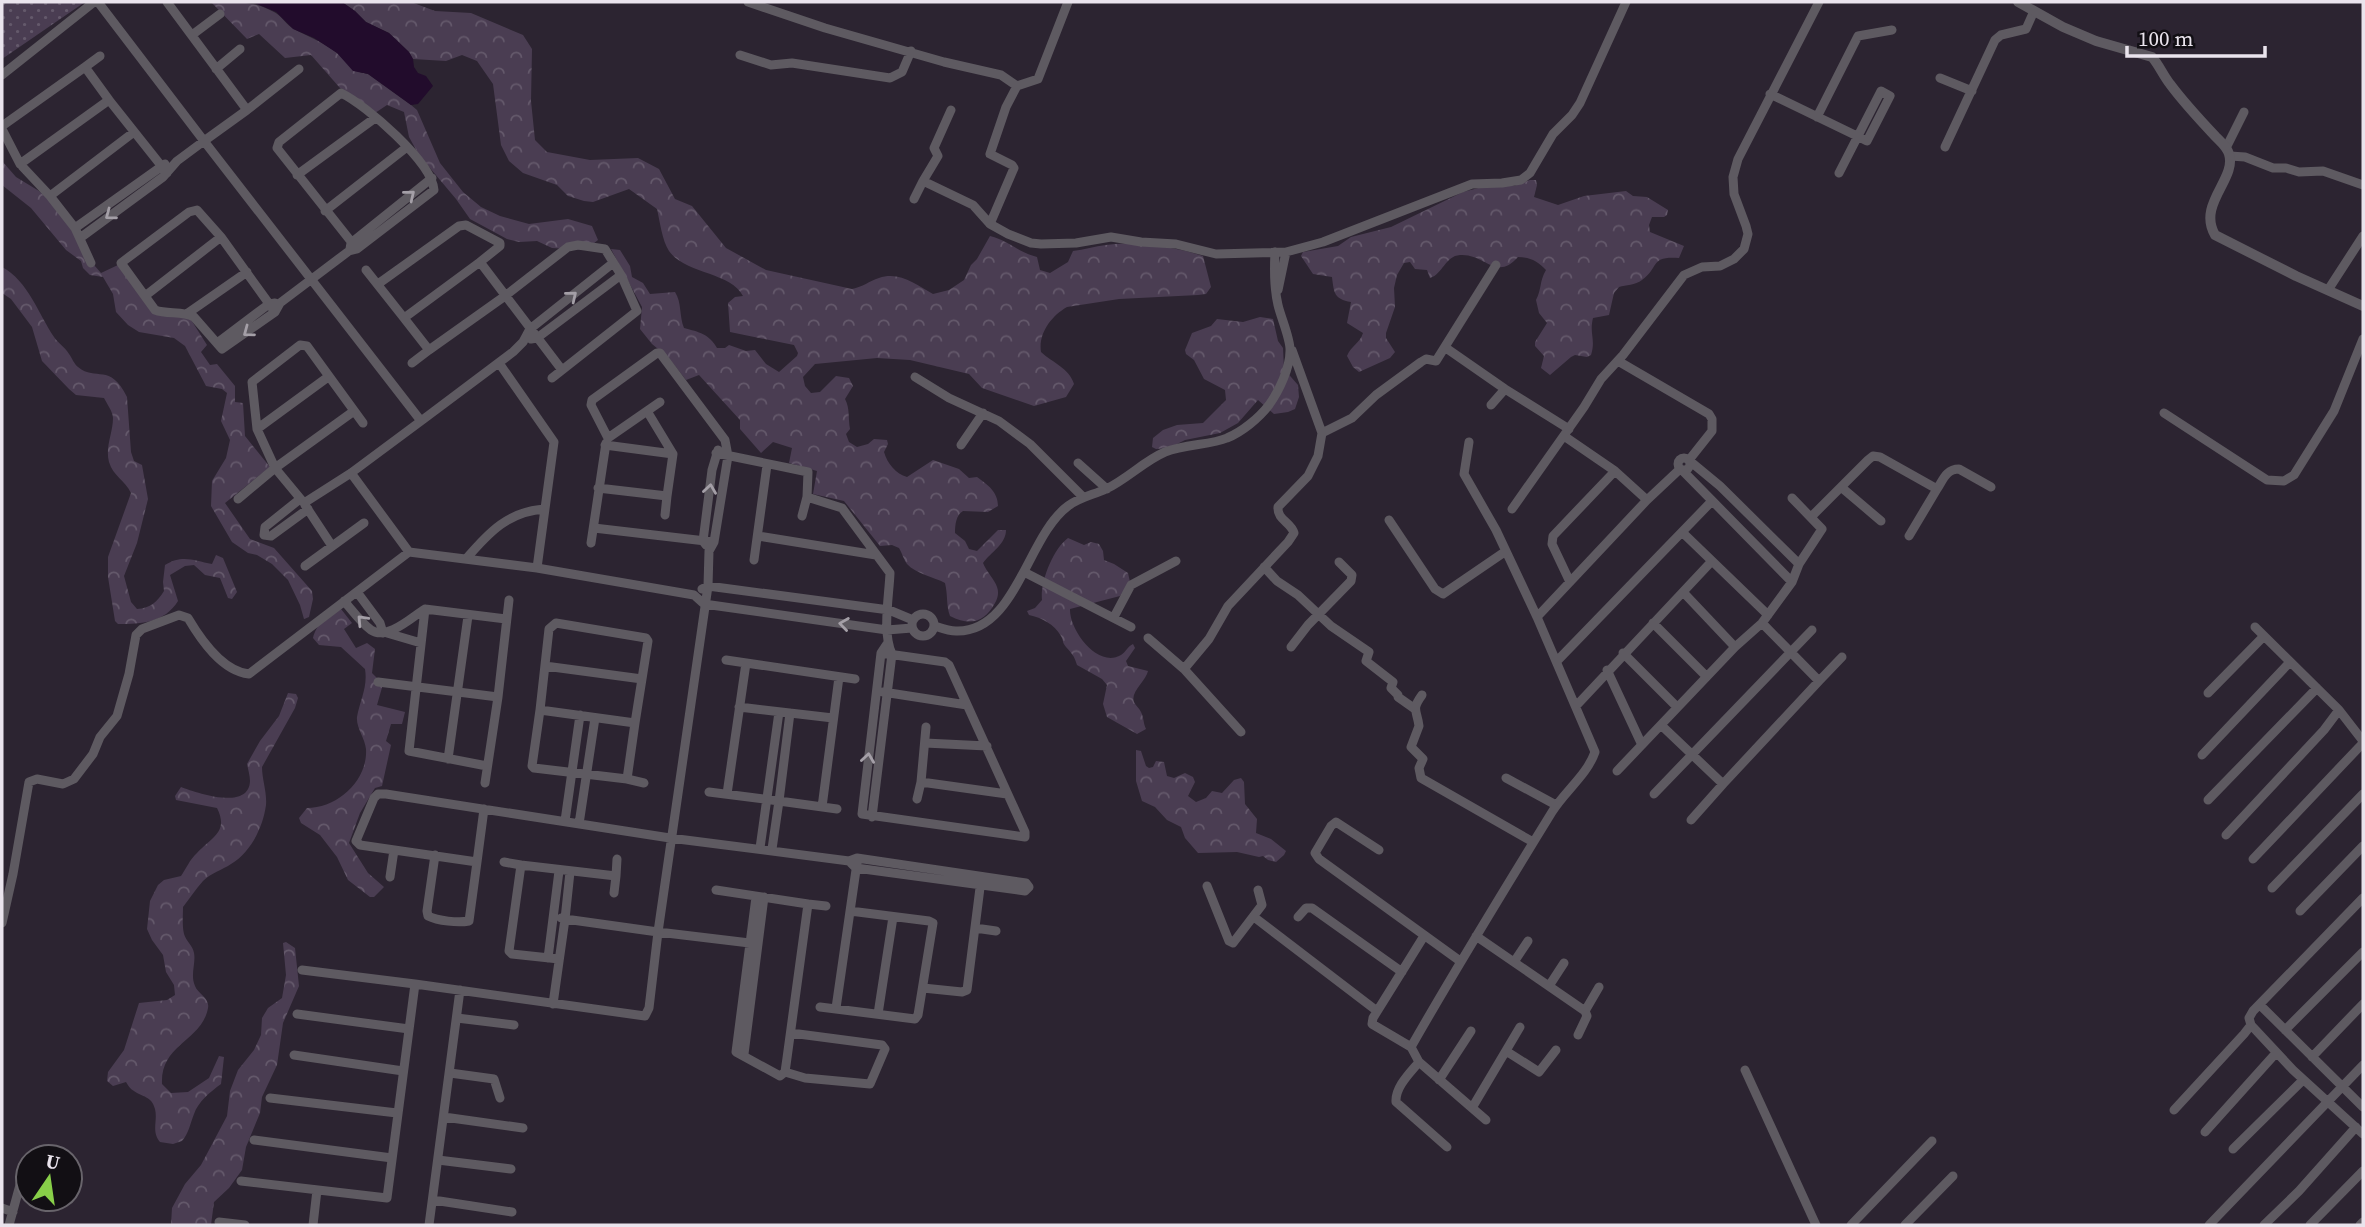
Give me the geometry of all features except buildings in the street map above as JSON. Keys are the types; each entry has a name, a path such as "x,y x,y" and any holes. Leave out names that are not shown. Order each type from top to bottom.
{"street":[{"path":"2,75 96,2 421,421"},
{"path":"167,2 247,110"},
{"path":"748,2 825,28 944,62 1001,75 1017,86"},
{"path":"990,223 1014,168 990,154 1006,107 1017,86 1038,79 1068,2"},
{"path":"923,181 973,205 990,223 1031,243 1076,243 1111,237 1176,244 1216,254 1286,252 1324,242 1472,184 1521,180 1530,173 1553,134 1580,103 1626,2"},
{"path":"1512,509 1601,379 1684,275 1702,267 1720,266 1734,259 1744,249 1748,234 1734,194 1733,177 1738,159 1819,2"},
{"path":"2018,2 2063,27 2096,41 2152,57 2183,101 2228,152 2273,168 2287,168 2299,172 2323,171 2363,185"},
{"path":"1945,147 1994,40 2026,29 2034,10"},
{"path":"192,34 220,14"},
{"path":"1817,117 1858,36 1892,30"},
{"path":"216,69 240,49"},
{"path":"740,55 771,65 792,63 890,78 902,72 911,51"},
{"path":"91,263 75,228 20,164 2,127 100,56"},
{"path":"85,67 164,169"},
{"path":"75,228 177,161 299,69"},
{"path":"1940,78 1972,91"},
{"path":"1770,94 1817,117 1857,136 1867,141 1890,96 1881,91 1857,136 1839,173"},
{"path":"272,308 200,211 192,211 122,262 122,266 155,310 163,313 188,313 220,348 225,349 272,308 353,248 432,178 424,164 407,147 344,94 338,95 278,144 278,150 353,248"},
{"path":"20,164 109,100"},
{"path":"914,199 938,156 934,148 951,110"},
{"path":"2244,112 2228,152 2228,170 2212,207 2209,220 2215,235 2363,306"},
{"path":"297,175 375,118"},
{"path":"50,196 134,132"},
{"path":"325,211 407,147"},
{"path":"80,238 164,169"},
{"path":"378,284 462,225 500,243 500,246 480,262 404,318"},
{"path":"2328,290 2363,236"},
{"path":"145,296 221,237"},
{"path":"412,363 573,245 605,249 637,310 552,378"},
{"path":"1184,669 1209,639 1228,606 1289,542 1294,533 1292,527 1281,518 1278,506 1308,476 1318,456 1322,433 1283,325 1276,295 1279,263 1275,252"},
{"path":"1279,263 1286,252"},
{"path":"480,262 562,370"},
{"path":"304,504 499,363 523,342 530,329 613,262"},
{"path":"1322,433 1352,418 1376,395 1421,362 1426,359 1436,361 1496,265"},
{"path":"366,270 429,350"},
{"path":"188,313 247,272"},
{"path":"523,342 537,338 621,275"},
{"path":"2164,413 2267,480 2284,481 2294,475 2334,411 2363,339"},
{"path":"332,546 304,504 275,468 257,429 252,382 300,345 307,346 363,423"},
{"path":"935,626 956,631 976,628 998,612 1010,599 1042,537 1058,515 1083,496 1107,489 1163,453 1186,445 1226,438 1252,421 1269,405 1288,365 1291,348"},
{"path":"1446,348 1567,432 1647,500"},
{"path":"302,970 645,1016 649,1008 670,838 708,586 711,546 729,456 725,440 659,353 591,401 606,442 591,543"},
{"path":"1618,361 1709,414 1712,431 1690,461"},
{"path":"499,363 554,442 537,568"},
{"path":"257,429 328,377"},
{"path":"915,377 949,398 999,421 1024,439 1083,496"},
{"path":"1491,405 1506,389"},
{"path":"606,442 660,402"},
{"path":"238,499 275,468 354,411"},
{"path":"647,411 673,454 665,515"},
{"path":"961,445 984,413"},
{"path":"703,541 716,453 725,440"},
{"path":"606,442 673,454"},
{"path":"1411,1047 1460,961 1556,805 1585,772 1595,752 1506,551 1464,474 1469,442"},
{"path":"716,453 808,472 807,496 802,516"},
{"path":"1811,517 1874,456 1881,457 1937,489"},
{"path":"1792,582 1681,470 1678,465 1680,460 1684,458 1690,461 1720,486 1799,564"},
{"path":"1078,463 1107,489"},
{"path":"754,560 768,465"},
{"path":"1909,536 1948,472 1953,469 1991,487"},
{"path":"1537,617 1647,500 1681,470"},
{"path":"1570,582 1552,544 1553,536 1615,471"},
{"path":"351,472 409,552"},
{"path":"1841,486 1881,522"},
{"path":"598,488 667,496"},
{"path":"807,496 842,508 891,572 887,644 892,654 882,692 862,814 1025,837 949,665 945,662 892,654 881,653"},
{"path":"1617,771 1735,646 1765,619 1792,582 1799,564 1821,533 1820,526 1792,498"},
{"path":"1557,661 1711,502"},
{"path":"466,559 482,540 504,522 526,510 545,509"},
{"path":"1390,520 1435,589 1443,594 1506,551"},
{"path":"305,566 364,523"},
{"path":"594,528 703,541 711,546"},
{"path":"1682,532 1765,619 1819,681"},
{"path":"758,536 876,555"},
{"path":"2,923 13,874 27,784 37,779 66,784 74,779 93,754 100,737 117,716 136,637 140,631 179,615 188,618 204,645 218,658 246,674 278,653 409,552 537,568 694,595 704,604 887,630 913,624 921,614 934,621 935,626 933,632 922,637 916,634 913,624 889,610 708,586 694,595"},
{"path":"1114,617 1132,585 1176,561"},
{"path":"1292,647 1353,578 1339,562"},
{"path":"1576,706 1711,562"},
{"path":"1264,567 1331,626 1369,652 1366,661 1394,682 1391,688 1398,697 1415,709"},
{"path":"1024,572 1131,628"},
{"path":"357,592 385,633"},
{"path":"1682,592 1735,646"},
{"path":"485,783 509,600"},
{"path":"344,601 371,630 421,643"},
{"path":"385,633 425,609 506,619"},
{"path":"425,609 408,750 487,766"},
{"path":"448,759 468,615"},
{"path":"627,779 648,641 646,638 556,623 549,629 532,765 534,768 644,782"},
{"path":"1653,623 1706,676"},
{"path":"2252,859 2363,742 2339,710 2255,627"},
{"path":"1654,794 1812,630"},
{"path":"2208,693 2264,636"},
{"path":"1148,638 1184,669 1241,732"},
{"path":"882,692 881,653 887,644"},
{"path":"1623,653 1676,707"},
{"path":"1691,820 1842,657"},
{"path":"726,660 855,679"},
{"path":"2202,755 2290,662"},
{"path":"727,794 746,663"},
{"path":"545,666 642,679"},
{"path":"1607,670 1642,745"},
{"path":"822,807 839,677"},
{"path":"378,682 498,697"},
{"path":"2208,800 2317,688"},
{"path":"882,692 967,705"},
{"path":"1422,695 1415,709 1419,726 1410,744 1423,759 1419,768 1421,778 1533,842"},
{"path":"739,707 833,718"},
{"path":"540,710 635,723"},
{"path":"2226,835 2324,730 2339,710"},
{"path":"760,848 779,712"},
{"path":"772,849 790,713"},
{"path":"565,821 580,715"},
{"path":"579,824 595,718"},
{"path":"1661,725 1723,784"},
{"path":"917,799 926,727"},
{"path":"925,743 987,746"},
{"path":"1506,778 1556,805"},
{"path":"921,782 1007,794"},
{"path":"709,792 837,810"},
{"path":"477,862 360,845 356,841 375,795 386,794 670,838 772,849 981,881 967,990 962,992 923,988"},
{"path":"2272,888 2363,794"},
{"path":"435,855 428,916 433,919 469,921 484,809"},
{"path":"1379,850 1336,822 1315,853 1319,859 1460,961"},
{"path":"2300,911 2363,846"},
{"path":"390,877 394,850"},
{"path":"614,893 617,859"},
{"path":"504,862 559,871 616,876"},
{"path":"836,1008 854,862"},
{"path":"521,866 509,951 512,954 559,959"},
{"path":"548,958 559,871"},
{"path":"553,1004 570,872"},
{"path":"1207,886 1231,942 1235,941 1254,917 1262,902 1258,890"},
{"path":"716,890 826,906"},
{"path":"760,897 736,1052 778,1075 785,1072 808,904"},
{"path":"2264,1225 2360,1130 2276,1053 2251,1025 2249,1018 2363,898"},
{"path":"1298,917 1306,908 1312,908 1402,972"},
{"path":"820,1007 916,1018 934,925 929,921 850,911"},
{"path":"554,917 754,944"},
{"path":"878,1014 893,917"},
{"path":"1254,917 1377,1011"},
{"path":"975,928 996,930"},
{"path":"1424,936 1377,1011 1373,1024 1411,1047 1419,1062 1486,1120"},
{"path":"1476,936 1585,1011 1587,1016 1578,1035"},
{"path":"1514,962 1528,941"},
{"path":"2285,1030 2363,952"},
{"path":"1549,986 1564,963"},
{"path":"241,1181 387,1198 415,984"},
{"path":"1585,1011 1599,987"},
{"path":"429,1225 460,990"},
{"path":"2312,1057 2363,1004"},
{"path":"2260,1005 2363,1107"},
{"path":"297,1014 408,1029"},
{"path":"457,1018 514,1025"},
{"path":"2174,1110 2251,1025"},
{"path":"1472,1108 1520,1027"},
{"path":"1440,1080 1471,1031"},
{"path":"785,1072 805,1078 870,1084 885,1049 882,1045 791,1033"},
{"path":"1506,1051 1539,1072 1556,1051"},
{"path":"2205,1132 2276,1053"},
{"path":"294,1055 403,1071"},
{"path":"1419,1062 1400,1087 1396,1102 1447,1147"},
{"path":"2209,1225 2363,1065"},
{"path":"1745,1070 1816,1225"},
{"path":"450,1073 494,1079 500,1098"},
{"path":"2232,1149 2303,1080"},
{"path":"270,1098 397,1113"},
{"path":"444,1117 523,1128"},
{"path":"254,1140 392,1158"},
{"path":"1851,1225 1931,1141"},
{"path":"438,1160 511,1168"},
{"path":"2311,1225 2363,1171"},
{"path":"1905,1225 1953,1176"},
{"path":"313,1225 317,1190"},
{"path":"433,1200 512,1212"},
{"path":"2,1208 13,1212"},
{"path":"9,1225 14,1208"},
{"path":"219,1222 246,1225"}],"green space":[{"path":"5,2 85,2 2,59 2,5"},
{"path":"211,2 251,4 274,12 291,27 327,46 354,69 368,74 411,105 417,110 440,163 463,192 481,207 500,216 529,224 568,219 592,226 598,240 585,250 552,248 537,241 519,242 507,239 470,219 419,155 409,137 404,112 387,105 369,117 352,95 340,88 311,55 285,58 259,34 247,39"},
{"path":"342,2 411,2 435,11 471,13 523,35 532,49 531,101 535,140 547,152 590,160 638,158 659,169 675,199 692,206 726,248 766,270 852,289 879,278 894,276 908,280 933,294 949,290 964,280 990,236 1037,257 1040,270 1050,273 1068,262 1073,251 1098,246 1129,244 1181,250 1203,256 1211,287 1206,294 1119,299 1067,307 1061,311 1051,320 1044,332 1041,352 1065,370 1074,384 1066,397 1034,406 982,388 969,374 910,360 877,358 815,364 803,377 805,386 811,393 820,392 836,376 849,378 853,386 845,399 849,413 850,429 846,434 849,442 857,447 874,439 887,440 885,456 899,473 907,477 933,460 959,469 969,478 977,477 994,493 998,506 988,512 963,511 957,518 955,533 965,541 969,549 977,551 998,530 1006,530 1001,544 983,563 996,584 996,601 981,619 970,622 957,619 950,616 945,583 911,567 899,548 892,545 880,546 844,501 813,494 817,471 789,463 792,448 773,442 761,453 740,429 740,420 699,375 686,380 669,358 652,344 640,329 642,307 611,249 620,250 630,266 632,277 643,283 650,294 675,292 684,328 699,332 717,348 729,345 746,351 755,350 766,364 779,372 797,356 794,345 730,332 728,303 735,297 743,296 729,282 676,259 665,242 657,209 629,189 593,202 584,201 568,196 557,185 523,173 509,161 501,145 493,84 477,61 462,55 446,61 413,59 389,33 366,22"},
{"path":"2,161 16,177 39,191 72,221 87,257 101,273 118,265 154,314 188,315 207,345 201,352 210,365 217,364 235,386 235,402 243,403 245,436 270,467 225,503 250,539 274,548 312,591 309,617 304,619 288,580 272,564 232,542 211,506 212,481 226,458 230,440 221,421 227,393 222,389 206,386 185,346 174,338 139,332 128,325 116,312 113,294 103,277 90,275 83,268 81,261 66,250 31,208 2,185"},
{"path":"1536,180 1534,197 1558,205 1584,196 1626,191 1633,196 1647,197 1668,210 1664,217 1652,217 1650,232 1684,246 1679,258 1663,259 1656,263 1642,280 1619,287 1614,293 1609,315 1593,318 1591,355 1575,355 1550,375 1541,368 1544,356 1535,346 1547,323 1539,313 1536,300 1546,270 1540,264 1518,257 1510,264 1497,267 1477,258 1460,255 1451,258 1430,278 1427,270 1415,269 1410,262 1404,263 1397,275 1394,288 1395,307 1386,333 1386,338 1395,352 1390,358 1359,372 1353,367 1347,356 1363,333 1347,323 1351,302 1336,294 1332,277 1313,274 1301,256 1303,252 1338,246 1351,237 1391,227 1463,192 1486,186 1514,186"},
{"path":"2,267 26,289 54,337 77,366 91,373 109,376 121,386 127,397 131,452 134,461 142,465 148,499 137,543 124,576 131,602 137,609 150,606 159,598 164,591 165,565 183,559 212,564 216,555 223,558 237,592 232,599 228,598 220,578 205,575 194,565 185,566 170,575 178,601 166,614 144,623 118,624 115,621 108,577 108,557 131,493 109,462 112,413 104,398 76,395 42,361 32,327 11,299 2,293"},
{"path":"1260,317 1273,319 1278,341 1283,348 1284,369 1298,385 1299,397 1295,409 1274,414 1258,400 1238,423 1220,433 1185,440 1169,448 1152,447 1153,438 1163,430 1177,425 1203,423 1226,400 1225,390 1204,379 1194,360 1186,354 1192,333 1211,326 1217,319 1243,322"},
{"path":"1068,538 1084,545 1091,542 1099,544 1104,560 1128,573 1130,582 1120,596 1070,609 1074,627 1094,652 1112,658 1121,655 1133,644 1135,648 1126,661 1128,666 1148,671 1133,698 1142,714 1146,729 1137,734 1107,717 1103,704 1107,685 1102,679 1077,665 1055,628 1029,615 1027,611 1035,608 1042,600 1043,584 1049,566 1057,550"},
{"path":"341,609 352,623 344,629 356,648 367,643 375,649 372,673 383,684 377,705 405,712 402,724 391,724 386,741 391,745 382,786 375,788 360,813 349,843 368,873 384,887 374,897 370,897 348,880 337,857 320,835 301,823 299,818 307,808 319,807 340,798 356,781 365,760 366,749 357,717 365,688 365,669 341,647 319,645 313,638 323,620"},
{"path":"288,693 296,694 298,698 262,767 266,805 259,830 244,853 206,878 183,907 184,934 194,953 194,982 207,1001 208,1008 198,1028 168,1060 163,1071 162,1084 171,1093 188,1092 209,1078 219,1056 224,1057 221,1084 198,1105 182,1141 173,1144 160,1142 155,1130 156,1113 152,1102 129,1087 126,1082 113,1086 107,1081 108,1072 124,1050 139,1003 167,1000 175,995 163,955 147,929 150,901 158,885 164,880 181,876 192,858 220,829 217,808 176,800 175,796 181,787 221,798 232,798 247,790 250,781 247,764 279,716"},
{"path":"1136,750 1141,751 1149,768 1153,767 1156,761 1164,762 1167,776 1174,778 1185,773 1193,777 1195,782 1188,796 1196,802 1206,798 1212,791 1222,793 1234,780 1241,778 1244,782 1245,804 1257,819 1256,833 1271,839 1286,851 1284,855 1276,862 1263,856 1237,852 1198,853 1185,838 1181,827 1167,820 1155,807 1142,801 1136,781"},
{"path":"283,943 295,948 299,986 283,1023 277,1065 262,1097 260,1113 246,1147 242,1170 214,1202 211,1225 171,1225 172,1208 185,1184 201,1165 227,1116 230,1091 238,1070 254,1050 261,1035 262,1018 268,1008 282,998 286,975"}],"shaded area":[{"path":"252,2 342,2 366,22 389,33 409,52 418,73 426,76 433,86 418,104 411,105 368,74 353,71 337,53 314,38 293,29 276,12"}]}
